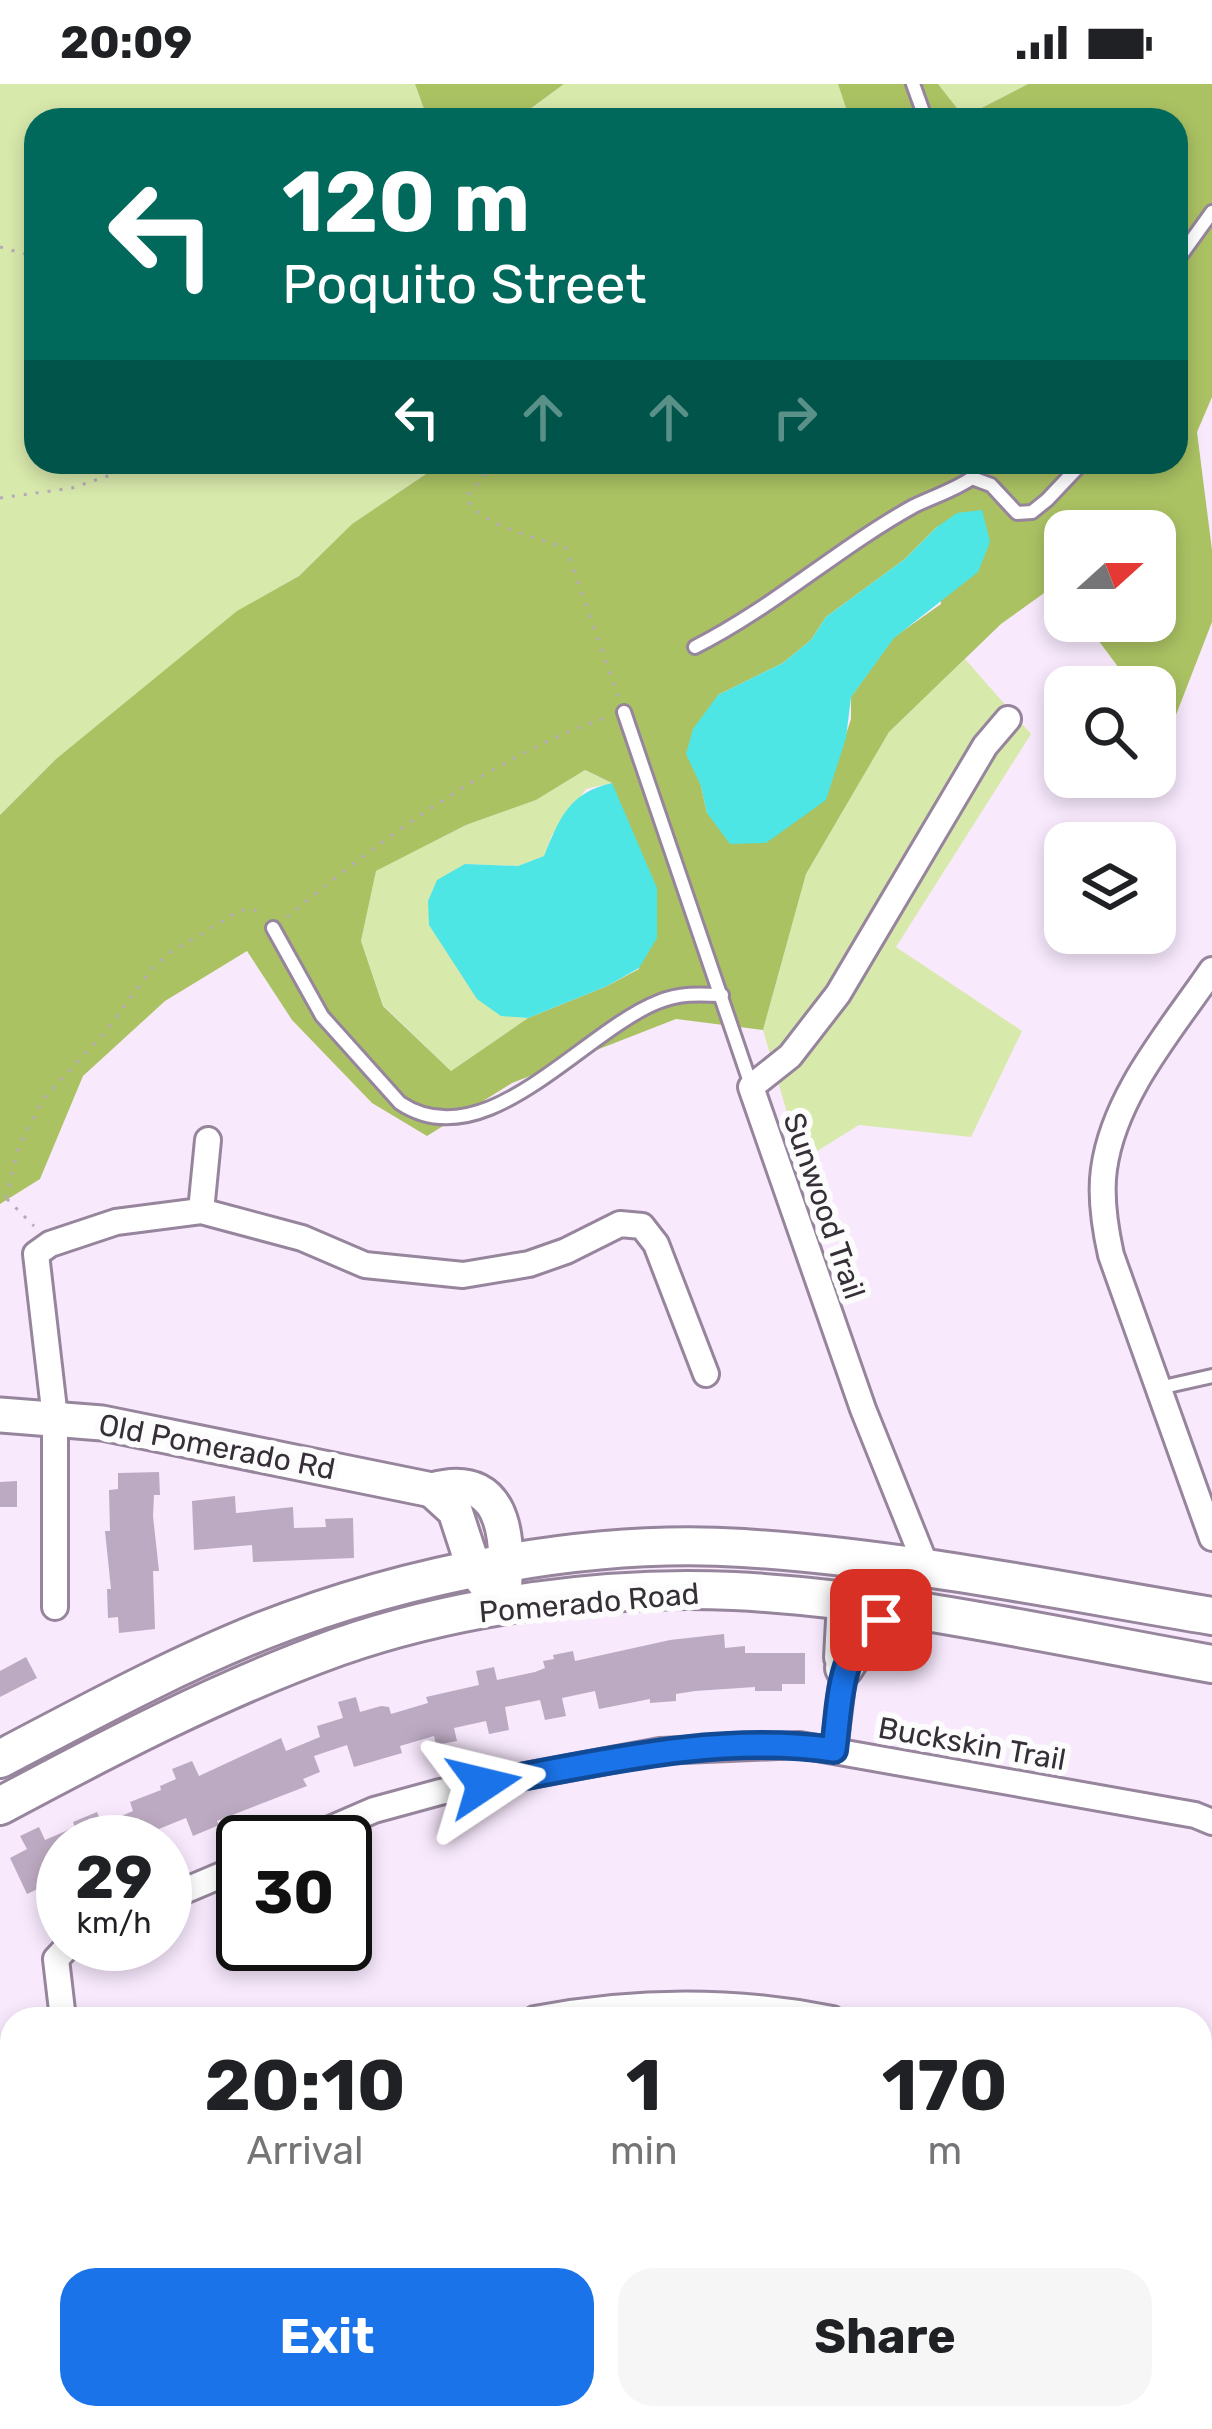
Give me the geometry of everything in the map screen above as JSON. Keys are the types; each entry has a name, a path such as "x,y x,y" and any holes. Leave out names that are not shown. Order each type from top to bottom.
{"main road":[{"name":"Pomerado Road","path":"0,1759 115,1698 260,1632 341,1603 491,1566 611,1550 740,1547 926,1566 1212,1616"},
{"path":"840,1603 868,1576 899,1579 926,1566"},
{"name":"Pomerado Road","path":"0,1806 129,1737 341,1646 502,1606 617,1594 733,1591 908,1611 1212,1664"},
{"path":"844,1668 870,1628 908,1611"}],"street":[{"name":"Sunwood Trail","path":"926,1566 863,1409 751,1087 790,1056 838,994 985,746 1008,719"},
{"path":"1212,970 1143,1071 1117,1120 1103,1171 1111,1255 1212,1538"},
{"path":"201,1211 208,1140"},
{"path":"55,1607 55,1418 35,1277 36,1254 50,1244 116,1222 201,1211 302,1238 365,1265 438,1275 519,1268 620,1224 641,1226 656,1244 706,1373"},
{"name":"Old Pomerado Rd","path":"0,1415 102,1423 432,1490 455,1511 491,1566 502,1606"},
{"path":"834,1750 844,1668 837,1658 840,1603"},
{"name":"Buckskin Trail","path":"362,1815 440,1792 660,1751 800,1745 1195,1815 1212,1822"},
{"path":"57,1971 62,2007"},
{"path":"603,2007 665,2003 749,2007"}],"lane":[{"path":"1188,245 1212,212"},
{"path":"695,647 740,625 916,505 952,492 972,478 991,485 1017,514 1031,512 1072,474"},
{"path":"623,712 751,1087"},
{"path":"273,928 322,1016 400,1103 415,1113 449,1120 503,1104 606,1031 657,1002 685,994 722,995"},
{"path":"1158,1388 1212,1376"}],"path":[{"path":"0,498 72,488 113,474"},
{"path":"50,1244 3,1199 19,1146 44,1098 168,954 241,910 254,910 273,928 340,873 449,797 581,727 623,712 566,548 485,520 471,509 466,497 489,474"}],"shaded area":[{"path":"0,84 415,84 424,108 24,108 24,474 426,474 352,524 299,576 237,612 56,759 0,815"},
{"path":"415,84 564,84 531,108 424,108"},
{"path":"564,84 838,84 846,108 531,108"},
{"path":"838,84 938,84 957,108 846,108"},
{"path":"938,84 1028,84 981,108 957,108"},
{"path":"1028,84 1212,84 1212,397 1197,432 1212,550 1212,622 1176,715 1176,666 1117,666 1100,642 1176,642 1176,510 1044,510 1044,593 1001,624 889,732 806,874 763,1030 676,1019 512,1083 427,1136 372,1103 292,1020 247,951 165,1001 83,1076 40,1179 0,1204 0,815 56,759 237,611 299,576 352,524 426,474 1188,474 1188,108 981,108","holes":["937,527 941,604 893,638 851,697 851,719 837,762 707,813 701,786 718,695 783,663 811,640 826,617 905,559","585,770 612,783 639,969 528,1018 451,1071 383,1006 361,941 376,871 466,825 536,800"]},
{"path":"982,510 990,542 978,572 894,638 851,697 846,738 826,800 766,843 730,844 707,813 686,754 693,729 718,695 783,663 811,640 826,617 905,559 937,527 957,513"},
{"path":"965,659 1031,734 896,947 1022,1031 971,1137 859,1125 801,1161 763,1030 806,874 889,732"},
{"path":"584,770 612,783 586,789 552,835 544,856 518,866 465,864 429,925 480,998 508,1014 528,1018 451,1071 383,1005 361,941 376,871 466,825 536,800"},
{"path":"612,783 657,888 657,938 639,968 607,986 528,1018 501,1016 477,999 429,925 428,901 437,880 465,864 518,866 544,856 576,800"}],"building":[{"path":"159,1472 160,1495 154,1495 153,1516 159,1571 153,1571 155,1629 119,1633 118,1617 108,1618 107,1589 111,1589 105,1531 110,1531 109,1490 118,1489 118,1473"},
{"path":"17,1481 17,1507 0,1507 0,1482"},
{"path":"235,1496 236,1513 293,1507 294,1528 326,1527 325,1519 353,1518 354,1558 253,1562 252,1545 194,1550 192,1501"},
{"path":"724,1634 725,1648 745,1646 745,1653 805,1653 805,1684 782,1684 782,1691 755,1691 755,1687 695,1691 676,1694 676,1701 650,1703 650,1699 599,1709 595,1691 562,1698 566,1716 545,1720 540,1700 505,1707 509,1730 489,1734 486,1721 454,1728 457,1741 436,1745 434,1736 400,1746 402,1753 354,1767 347,1745 314,1756 320,1772 303,1779 307,1786 232,1815 216,1815 216,1826 193,1836 192,1815 123,1815 133,1811 130,1802 161,1790 160,1786 176,1779 172,1769 192,1761 199,1776 281,1738 286,1751 320,1737 317,1726 343,1718 338,1702 356,1697 360,1712 381,1706 389,1707 391,1714 428,1703 426,1697 479,1685 476,1671 494,1667 497,1680 545,1668 543,1661 554,1659 553,1655 573,1651 575,1661 670,1640"},
{"path":"26,1657 37,1678 0,1697 0,1671"},
{"path":"36,1828 36,1890 27,1894 10,1858 27,1849 20,1836"}],"route":[{"path":"484,1784 660,1751 800,1745 834,1750 844,1668 858,1643 881,1620"}]}
